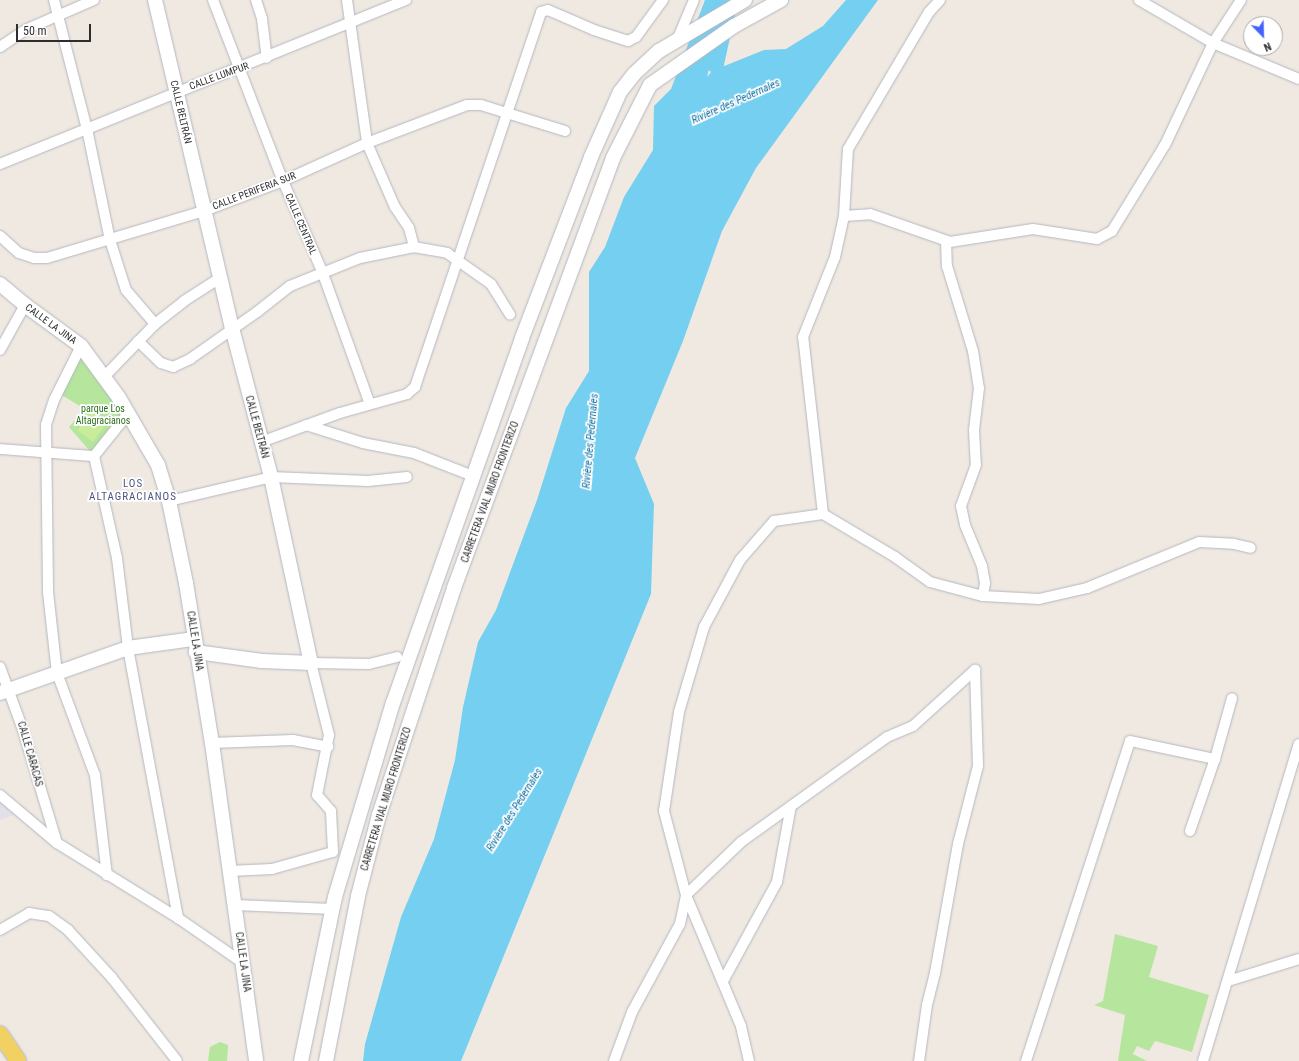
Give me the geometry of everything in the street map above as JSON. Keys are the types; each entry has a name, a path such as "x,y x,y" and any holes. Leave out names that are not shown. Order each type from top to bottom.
{"main road":[{"path":"0,1034 18,1061"}],"street":[{"path":"54,0 86,129 110,240 126,290 155,324"},
{"path":"0,47 27,29 58,14 94,0"},
{"name":"CALLE BELTRÁN","path":"156,0 232,328 271,477 311,663 329,735 328,747 317,795 331,811 333,852 272,869 230,871"},
{"name":"CALLE CENTRAL","path":"213,0 283,181 322,272 370,404"},
{"path":"256,0 262,19 267,58"},
{"path":"346,0 348,24 367,143 395,207 409,228 414,246"},
{"name":"CALLE LUMPUR","path":"0,164 176,91 240,69 406,0"},
{"path":"261,442 306,425 406,394 415,387 541,12 548,10 594,30 628,41 636,37 663,0"},
{"path":"678,38 694,0"},
{"name":"CARRETERA VIAL MURO FRONTERIZO","path":"301,1061 333,909 393,703 473,476 590,157 620,92 659,51 678,38 745,0"},
{"name":"CARRETERA VIAL MURO FRONTERIZO","path":"326,1061 358,896 379,815 454,588 613,158 650,85 734,26 781,0"},
{"path":"823,514 803,337 835,257 844,216 848,149 929,12 940,0"},
{"path":"1139,0 1213,43 1299,79"},
{"path":"844,216 870,214 946,241 1033,229 1097,239 1105,235 1112,230 1166,145 1213,43 1241,0"},
{"name":"CALLE PERIFERIA SUR","path":"0,236 19,253 34,258 47,258 204,211 283,181 367,143 467,105 481,105 508,112 564,131"},
{"path":"946,241 948,266 974,351 979,388 974,430 976,465 961,506 965,525 982,566 985,583 983,596"},
{"path":"138,341 161,363 173,367 190,358 290,286 360,258 414,246 441,250 490,284 510,314"},
{"path":"104,377 155,324 184,301 220,278"},
{"name":"CALLE LA JINA","path":"0,284 25,305 81,346 104,377 158,465 169,501 212,743 256,1061"},
{"path":"0,350 25,305"},
{"path":"81,346 54,400 46,425 45,452 48,592 57,673 95,775 108,875"},
{"path":"94,456 127,415"},
{"path":"306,425 363,443 414,453 473,476"},
{"path":"0,449 94,456"},
{"path":"94,456 117,558 128,648 178,918"},
{"path":"169,501 271,477 368,481 407,477"},
{"path":"749,1061 741,1026 686,895 664,811 679,712 704,627 740,560 774,521 823,514 895,557 930,582 945,584 983,596 1039,599 1087,588 1199,542 1234,544 1251,548"},
{"path":"5,691 128,648 195,646 262,661 311,663 369,664 397,657"},
{"name":"CALLE CARACAS","path":"0,667 5,691 57,843"},
{"path":"614,1061 632,1012 680,924 686,895 741,842 887,737 913,726 975,670 978,766 958,844 935,973 927,1005 919,1061"},
{"path":"1190,831 1215,759 1232,698"},
{"path":"212,743 293,740 328,747"},
{"path":"1026,1061 1130,741 1215,759"},
{"path":"1203,1061 1299,744"},
{"path":"0,794 57,843 178,918 243,963"},
{"path":"723,981 778,882 791,806"},
{"path":"235,905 333,909"},
{"path":"0,930 28,913 49,916 56,921 68,930 112,978 177,1061"},
{"path":"1228,981 1299,959"}],"shaded area":[{"path":"0,801 16,814 0,820"}],"green space":[{"name":"parque Los Altagracianos","path":"79,351 127,415 94,456 69,427 85,409 58,393"},
{"path":"91,412 106,423 93,442 77,431"},
{"path":"1115,934 1158,946 1149,977 1209,995 1192,1052 1155,1041 1149,1051 1137,1046 1133,1054 1147,1061 1118,1061 1125,1015 1094,1005 1103,1001"},
{"path":"220,1042 228,1045 227,1061 208,1061 210,1047"}],"water":[{"name":"Rivière des Pedernales","path":"705,0 726,0 707,77 712,71 764,50 786,49 823,26 846,0 878,0 756,168 722,231 683,341 635,458 654,504 651,594 461,1061 363,1061 365,1044 401,917 434,839 455,760 463,707 478,642 496,610 537,500 566,408 589,371 589,272 605,247 624,197 653,150 654,106 671,89"}],"waterway":[{"path":"715,64 729,0"}],"district":[{"name":"LOS ALTAGRACIANOS","path":"133,491"}]}
